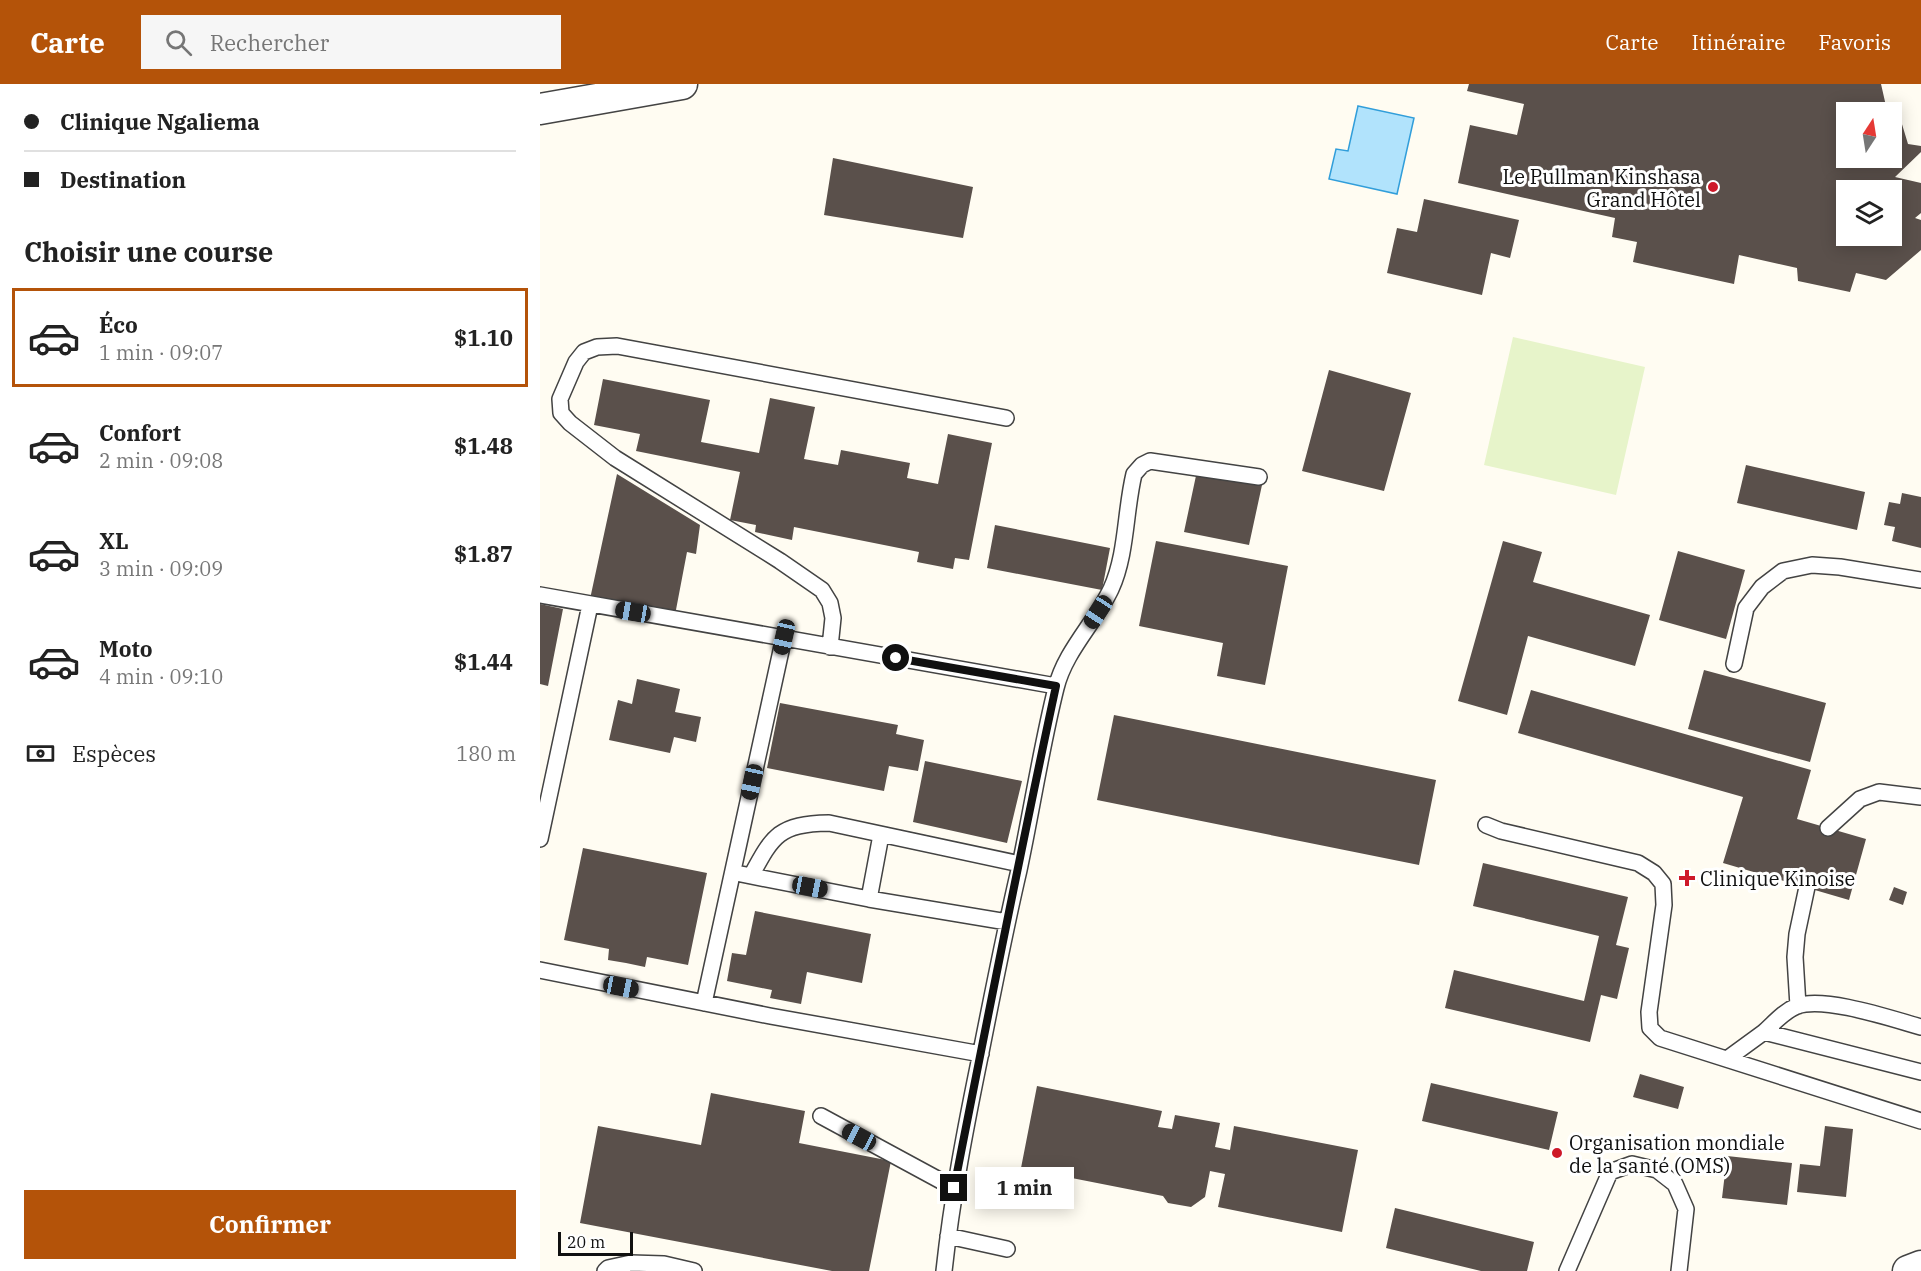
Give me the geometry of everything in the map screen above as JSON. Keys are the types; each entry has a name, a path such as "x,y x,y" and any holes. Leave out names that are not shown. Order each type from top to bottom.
{"street":[{"path":"540,109 682,84"},
{"path":"1908,1271 1921,1266"}],"lane":[{"path":"830,647 832,618 830,603 822,590 780,561 615,458 570,423 561,413 560,399 576,362 584,352 597,347 617,346 1006,418"},
{"path":"944,1271 954,1188 1056,686 1062,668 1111,588 1119,562 1134,474 1142,465 1150,462 1259,477"},
{"path":"1734,664 1746,608 1762,587 1783,571 1812,565 1840,567 1921,580"},
{"path":"540,596 1056,686"},
{"path":"540,839 590,605"},
{"path":"704,1003 784,637"},
{"path":"1828,828 1860,799 1879,792 1921,797"},
{"path":"751,876 767,845 777,835 790,828 812,823 829,823 1020,864"},
{"path":"1486,825 1501,831 1638,863 1654,873 1664,884 1664,905 1649,1012 1650,1028 1660,1038 1921,1121"},
{"path":"869,899 881,835"},
{"path":"732,873 1007,922"},
{"path":"1798,1006 1795,957 1797,934 1807,887"},
{"path":"540,970 981,1054"},
{"path":"1727,1059 1764,1032 1782,1014 1798,1006 1830,1004 1921,1027"},
{"path":"1764,1032 1921,1072"},
{"path":"821,1116 954,1188"},
{"path":"1567,1271 1610,1172 1632,1164 1657,1170 1676,1184 1686,1209 1676,1271"},
{"path":"948,1236 1007,1250"},
{"path":"605,1271 608,1268 631,1263 664,1264 694,1271"}],"green space":[{"path":"1513,337 1645,367 1616,495 1484,465"}],"water":[{"path":"1358,106 1414,118 1397,194 1329,179 1336,149 1348,151"}],"building":[{"name":"Le Pullman Kinshasa Grand Hôtel","path":"1469,84 1881,84 1885,102 1836,102 1836,168 1902,168 1902,124 1908,144 1921,146 1921,152 1895,177 1921,183 1921,213 1915,218 1921,220 1921,250 1886,280 1856,273 1850,292 1798,281 1797,268 1739,255 1734,284 1633,262 1637,242 1612,237 1615,218 1458,183 1470,125 1517,135 1524,104 1467,91"},
{"path":"833,158 973,187 963,238 824,215"},
{"path":"1424,199 1519,220 1510,258 1491,253 1482,295 1387,273 1397,228 1417,232"},
{"path":"1329,370 1411,393 1384,491 1302,471"},
{"path":"603,379 710,400 701,442 759,453 770,398 815,407 804,459 838,465 841,450 910,463 907,478 938,484 948,434 992,443 969,560 955,558 953,569 917,562 919,552 794,527 792,540 755,532 756,525 730,520 740,472 636,451 640,434 594,425"},
{"path":"1746,465 1865,492 1857,530 1737,503"},
{"path":"1197,471 1262,485 1249,545 1184,532"},
{"path":"617,474 700,525 696,554 687,552 675,615 590,599"},
{"path":"1902,493 1921,497 1921,548 1892,541 1895,527 1884,525 1889,502 1900,504"},
{"path":"995,525 1110,548 1102,590 987,568"},
{"path":"1156,541 1288,566 1265,685 1217,676 1223,643 1139,626"},
{"path":"1503,541 1542,552 1533,582 1650,615 1635,666 1528,636 1507,715 1458,701"},
{"path":"1678,551 1745,570 1726,639 1659,620"},
{"path":"540,604 563,609 548,686 540,684"},
{"path":"1704,670 1826,703 1810,762 1688,729"},
{"path":"637,679 680,689 675,712 701,717 696,742 674,737 670,753 609,740 618,700 632,704"},
{"path":"1531,690 1811,770 1797,819 1866,839 1849,900 1723,863 1743,797 1518,733"},
{"path":"780,703 898,725 896,734 924,740 918,771 889,766 884,791 767,768"},
{"path":"1114,715 1436,780 1419,865 1097,800"},
{"path":"925,761 1022,781 1007,843 913,822"},
{"path":"583,848 707,873 688,965 647,957 645,967 608,960 609,949 564,940"},
{"path":"1483,863 1628,897 1616,945 1629,948 1617,999 1601,995 1590,1042 1445,1008 1454,970 1584,1001 1599,936 1473,906"},
{"path":"1894,887 1907,892 1903,905 1889,900"},
{"path":"755,911 871,934 862,983 807,972 801,1004 770,998 772,990 727,981 732,953 746,955"},
{"path":"1640,1074 1684,1087 1678,1109 1633,1097"},
{"path":"1431,1083 1558,1112 1549,1150 1422,1121"},
{"path":"1037,1086 1162,1111 1158,1127 1172,1129 1175,1115 1220,1123 1215,1147 1230,1150 1234,1126 1358,1150 1342,1232 1218,1207 1225,1174 1210,1171 1205,1197 1191,1207 1168,1203 1163,1196 1021,1168"},
{"path":"711,1093 805,1111 799,1143 891,1161 869,1271 832,1271 580,1223 598,1126 701,1145"},
{"path":"1825,1126 1853,1129 1846,1197 1797,1192 1800,1164 1820,1166"},
{"path":"1727,1156 1792,1163 1787,1205 1722,1198"},
{"path":"1395,1208 1534,1242 1527,1271 1481,1271 1386,1248"}],"place":[{"name":"Le Pullman Kinshasa Grand Hôtel","path":"1713,187"},
{"name":"Clinique Kinoise","path":"1687,878"},
{"name":"Organisation mondiale de la santé (OMS)","path":"1557,1153"}],"route":[{"path":"896,658 1056,686 954,1188"}]}
